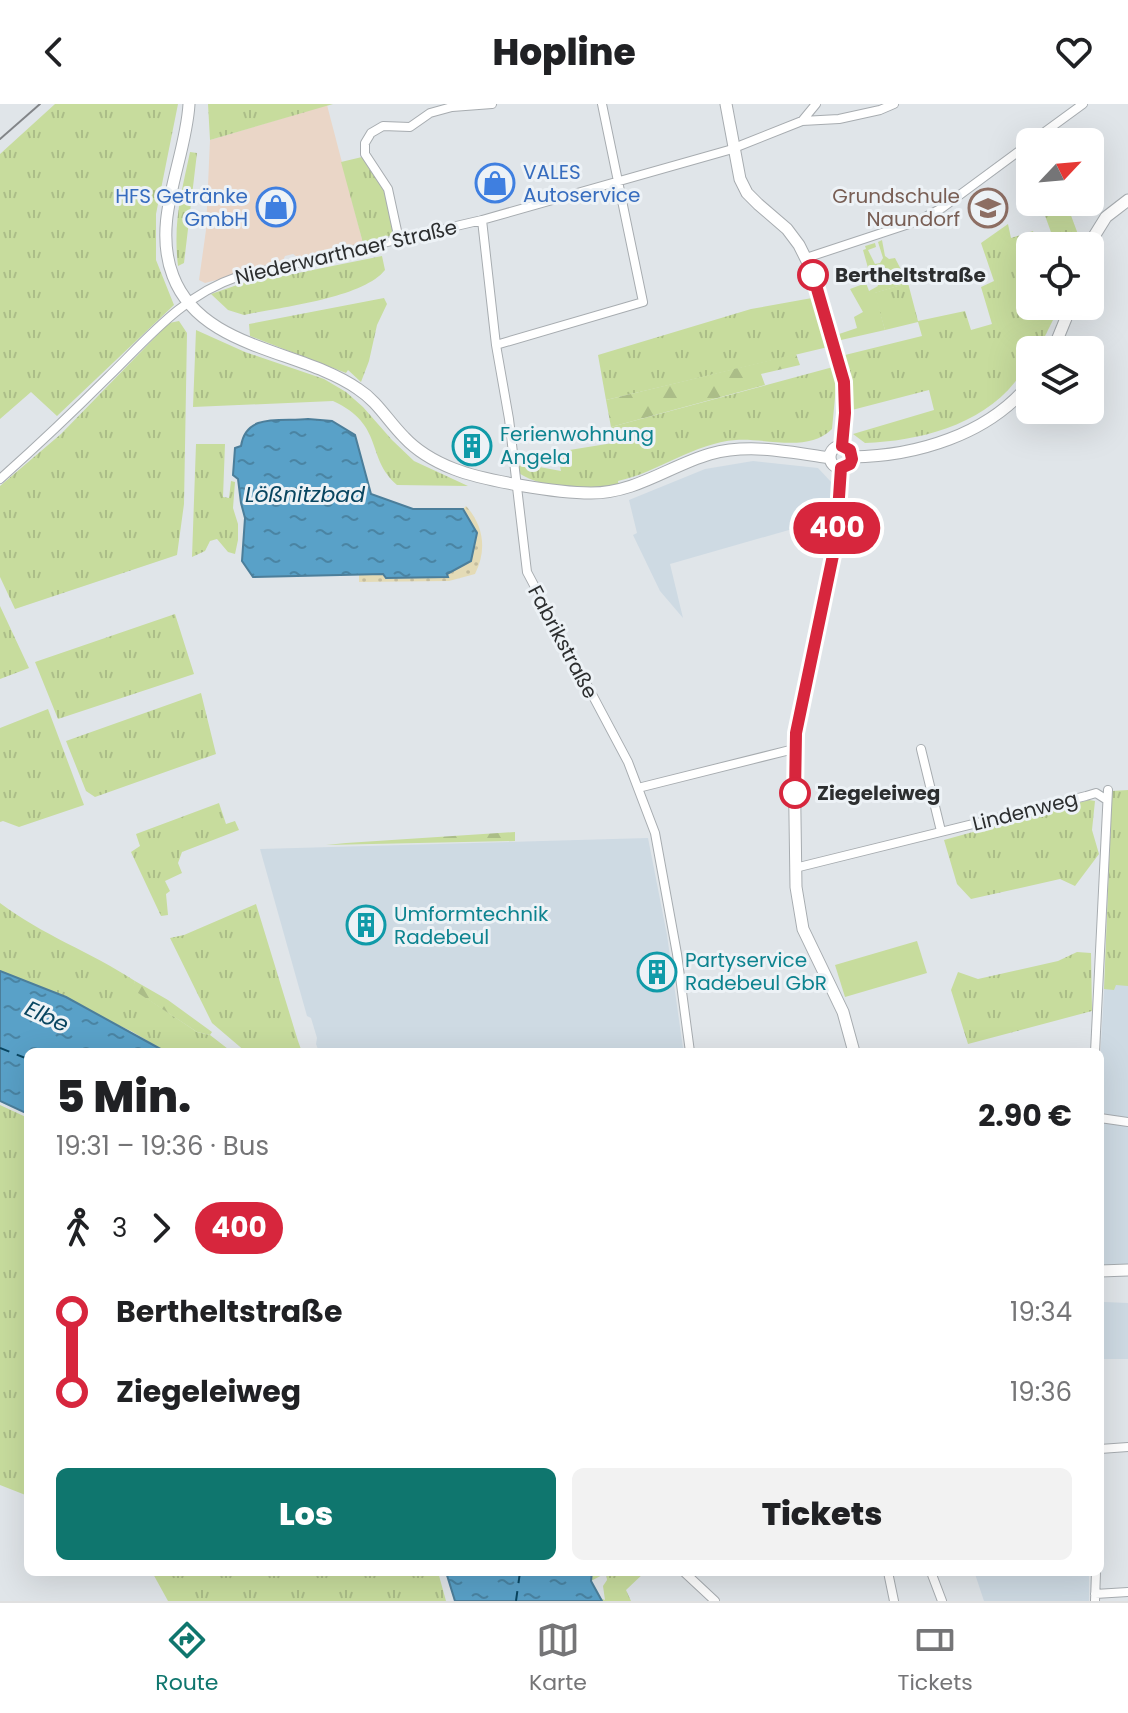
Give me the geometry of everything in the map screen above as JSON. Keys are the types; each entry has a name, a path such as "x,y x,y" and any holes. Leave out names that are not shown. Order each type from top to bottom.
{"street":[{"path":"189,104 165,242 173,278 187,301 202,317 229,334 345,379 371,399 406,439 440,463 474,475 515,483 574,492 605,493 635,486 692,460 726,451 777,451 830,458"},
{"path":"399,240 388,189 365,154 365,143 371,133 383,126 410,127 430,113 452,107 492,104"},
{"path":"496,345 643,302 602,104"},
{"path":"726,104 737,171 747,193 787,229 806,258 842,370 845,413 842,446"},
{"path":"802,121 816,104"},
{"path":"802,121 839,119 894,104"},
{"path":"1050,128 1083,104"},
{"name":"Niederwarthaer Straße","path":"0,479 45,440 162,323 187,301 214,284 482,220 735,148 802,121"},
{"path":"806,258 918,221 942,208 1016,153"},
{"path":"1097,232 1106,217 1128,200"},
{"name":"Fabrikstraße","path":"482,220 523,547 531,583 628,762 655,833 677,954 689,1048"},
{"path":"852,457 890,454 942,442 991,418 1016,396"},
{"path":"842,446 850,450 850,464 835,467 830,458 833,450 842,446"},
{"path":"841,468 836,541 794,749 795,868 803,929 843,1012 853,1048"},
{"path":"638,788 794,749"},
{"path":"921,749 941,831"},
{"name":"Lindenweg","path":"795,868 1096,793 1108,795 1095,1048"},
{"path":"1104,1119 1128,1122"},
{"path":"1104,1271 1128,1270"},
{"path":"1104,1449 1128,1447"},
{"path":"688,1576 715,1601"},
{"path":"889,1576 894,1601"},
{"path":"933,1576 942,1601"},
{"path":"1096,1576 1095,1598 1128,1592"}],"shaded area":[{"path":"327,105 363,243 299,258 293,254 285,256 282,263 205,283 199,280 206,230 210,140"},
{"path":"753,461 818,468 833,484 836,494 834,517 670,564 683,618 660,591 633,535 637,533 629,500 705,469"},
{"path":"648,838 667,935 683,1048 318,1048 260,849"},
{"path":"1105,975 1128,978 1128,1266 1104,1265 1104,1048 1101,1048"},
{"path":"1104,1302 1128,1303 1128,1359 1104,1359"},
{"path":"976,1576 1089,1576 1089,1601 984,1601"}],"green space":[{"path":"55,104 178,104 156,214 156,260 174,305 57,416 31,392 0,419 0,154"},
{"path":"208,104 333,104 210,140"},
{"path":"190,152 197,153 184,263 178,266 177,222"},
{"path":"362,157 384,188 394,235 363,243 341,162"},
{"path":"1045,216 1071,216 1077,232 1051,232"},
{"path":"1008,224 1011,238 1016,236 1016,320 1053,320 1045,336 1016,336 1016,381 984,410 927,434 865,443 853,434 934,410 929,390 852,410 851,381 845,355 922,336 918,322 885,330 874,293 908,283 918,321 965,311 971,330 992,324 981,287 994,281 981,243"},
{"path":"882,240 885,256 895,258 908,283 875,293 885,330 841,340 839,334 857,328 854,317 863,312 850,289 866,283 869,291 878,286 874,274 870,275 863,250 865,246 875,243 876,247 868,250 875,264 880,263 883,258 878,242"},
{"path":"382,256 385,270 374,280 320,300 244,315 228,310 211,294 263,276 278,277"},
{"path":"384,298 387,304 377,325 361,382 348,370 346,373 250,336 249,324"},
{"path":"812,298 828,347 606,400 598,355 751,309"},
{"path":"179,321 187,333 184,504 177,555 15,609 0,577 0,486 61,434 169,323"},
{"path":"196,330 245,352 324,379 363,407 414,461 468,486 397,485 387,474 360,420 333,401 193,407"},
{"path":"796,354 800,365 761,374 765,385 611,427 606,400"},
{"path":"833,367 836,387 832,429 811,441 721,442 618,481 619,486 608,488 553,485 519,473 518,463 561,471 557,452 613,443 611,427"},
{"path":"196,444 225,444 223,497 229,498 231,481 235,482 233,508 238,524 238,540 235,554 228,552 217,539 210,541 205,551 192,557"},
{"path":"0,606 29,668 0,679"},
{"path":"175,614 194,674 58,719 35,662"},
{"path":"201,693 216,754 95,797 86,791 66,741"},
{"path":"48,709 84,805 19,827 0,822 0,728"},
{"path":"1128,790 1128,986 1116,985 1114,990 1104,989 1112,791"},
{"path":"1089,800 1095,801 1092,830 1099,854 1075,886 1060,879 971,899 957,884 944,840"},
{"path":"219,803 226,824 235,821 239,830 182,852 178,863 182,873 165,881 170,891 166,894 168,915 161,916 131,852 140,846 136,834"},
{"path":"515,832 515,841 326,845 346,843"},
{"path":"0,903 33,925 135,981 133,989 227,1048 159,1048 131,1031 0,971"},
{"path":"256,904 301,1048 241,1048 212,1023 170,938"},
{"path":"917,941 927,973 845,997 835,965"},
{"path":"1077,952 1091,953 1092,1011 968,1044 951,990 958,972 978,979 1058,961"},
{"path":"135,981 168,1000 212,1032 210,1035 197,1032 132,989"},
{"path":"0,1105 24,1116 24,1494 0,1485"},
{"path":"154,1576 439,1576 446,1601 168,1601"},
{"path":"606,1576 641,1576 626,1590 631,1601 602,1601 600,1598 605,1600 603,1586"}],"sand":[{"path":"466,506 477,522 482,538 481,556 475,574 449,581 359,582 359,575 447,577 457,569 466,517 463,509"}],"water":[{"name":"Lößnitzbad","path":"308,419 332,421 355,435 371,494 413,509 463,509 477,533 471,561 447,574 448,577 386,578 383,574 253,577 242,561 245,518 238,479 233,475 235,448 241,446 244,435 258,423"},
{"name":"Elbe","path":"0,971 66,997 159,1048 24,1048 24,1112 0,1101"},
{"path":"447,1576 592,1576 591,1581 602,1601 455,1601"}],"ferry route":[{"path":"0,1048 24,1057"},
{"path":"516,1601 519,1576"}],"railway":[{"path":"0,139 40,104"}],"bus line":[{"name":"400","path":"795,793 796,733 836,541 841,468 847,467 852,459 850,450 842,446 845,413 842,370 813,275"}],"place":[{"name":"VALES Autoservice","path":"495,183"},
{"name":"HFS Getränke GmbH","path":"276,207"},
{"name":"Grundschule Naundorf","path":"988,208"},
{"name":"Bertheltstraße","path":"813,275"},
{"name":"Ferienwohnung Angela","path":"472,446"},
{"name":"Ziegeleiweg","path":"795,793"},
{"name":"Umformtechnik Radebeul","path":"366,925"},
{"name":"Partyservice Radebeul GbR","path":"657,972"}]}
